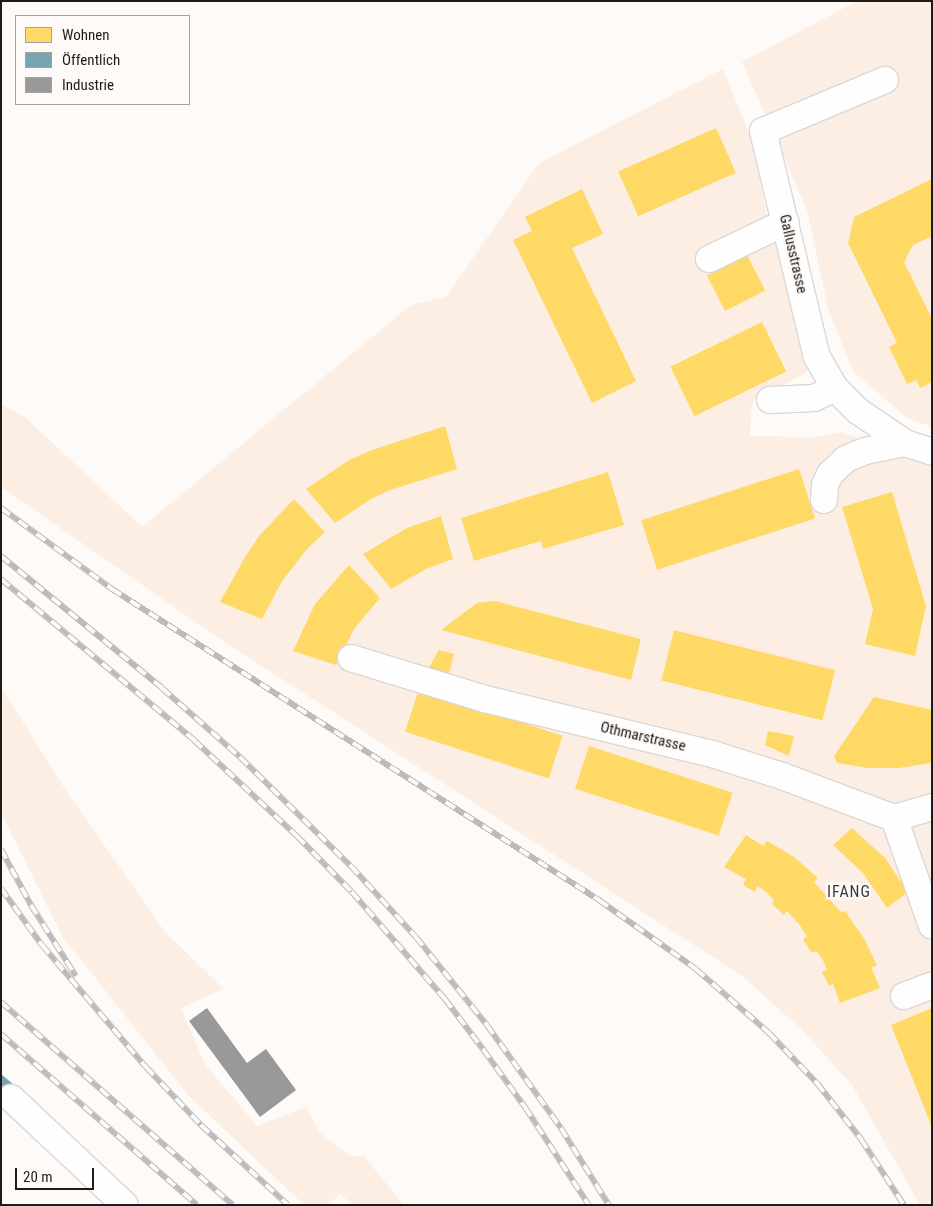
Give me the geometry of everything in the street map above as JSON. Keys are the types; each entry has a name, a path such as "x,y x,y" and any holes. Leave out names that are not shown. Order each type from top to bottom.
{"street":[{"name":"Gallusstrasse","path":"884,80 763,131 817,357 835,388 858,411 904,443 932,452"},
{"path":"709,259 786,222"},
{"path":"770,400 814,398 835,388"},
{"path":"824,500 825,486 830,474 846,459 866,451 904,443"},
{"name":"Othmarstrasse","path":"351,658 485,699 709,753 782,776 894,818"},
{"path":"932,807 894,818 932,926"},
{"path":"904,996 932,986"},
{"path":"11,1098 125,1205"}],"shaded area":[{"path":"857,1 932,1 932,427 907,418 853,371 828,309 807,210 742,62"},
{"path":"723,69 752,140 767,215 811,370 754,401 751,412 750,436 814,437 842,432 932,467 932,1205 920,1205 852,1085 801,1029 742,976 226,643 1,487 1,404 25,417 142,527 411,305 446,297 539,163"},
{"path":"1,687 65,789 165,932 224,989 181,1008 205,1064 257,1126 306,1107 320,1133 352,1157 363,1155 404,1205 353,1205 340,1194 328,1205 304,1205 188,1095 62,936 1,813"}],"building: Wohnen":[{"path":"716,128 736,173 638,216 618,172"},
{"path":"932,179 932,236 913,245 904,262 932,319 932,382 920,388 916,380 907,384 889,347 897,343 848,243 854,217"},
{"path":"582,189 603,234 572,248 636,381 592,403 513,240 532,231 525,217"},
{"path":"747,255 765,291 725,311 707,275"},
{"path":"762,322 786,371 694,416 670,367"},
{"path":"445,426 457,469 390,490 371,499 335,523 306,489 349,460 372,450"},
{"path":"799,469 815,518 657,570 641,520"},
{"path":"608,472 624,525 543,549 541,541 474,561 461,518"},
{"path":"892,492 926,606 915,656 865,644 873,609 842,507"},
{"path":"294,499 325,532 308,548 282,581 262,619 220,602 259,536"},
{"path":"441,516 453,559 426,569 391,589 363,554 407,528"},
{"path":"349,565 380,598 354,629 336,665 293,651 315,604"},
{"path":"495,601 641,639 631,680 441,630 477,603"},
{"path":"674,630 835,670 822,721 661,680"},
{"path":"439,650 454,654 449,674 428,669"},
{"path":"419,689 563,736 549,778 405,732"},
{"path":"874,697 932,710 932,763 899,768 868,768 837,763 834,756"},
{"path":"768,731 794,736 789,756 765,745"},
{"path":"589,746 733,793 719,835 575,789"},
{"path":"852,828 885,858 908,892 887,908 863,873 833,845"},
{"path":"746,835 763,846 767,841 794,857 818,878 814,882 841,912 845,911 865,940 877,966 871,967 880,988 840,1003 833,984 829,986 822,972 827,970 822,958 816,951 812,953 803,940 807,936 799,924 787,911 784,915 772,904 774,900 765,891 757,886 755,892 743,885 746,879 724,867"},
{"path":"932,1008 932,1127 891,1025"}],"building: Öffentlich":[{"path":"1,1074 13,1084 1,1097"}],"building: Industrie":[{"path":"207,1008 247,1063 266,1049 296,1090 260,1117 189,1021"}],"railway":[{"path":"1,508 112,589 599,900 696,969 769,1033 817,1083 861,1139 904,1205"},
{"path":"1,556 162,688 240,757 351,866 416,937 487,1025 561,1128 609,1205"},
{"path":"1,579 194,740 297,836 352,892 445,999 483,1049 525,1107 589,1205"},
{"path":"1,849 31,905 76,976"},
{"path":"1,888 42,945 146,1067 201,1125 288,1205"},
{"path":"1,1002 233,1205"},
{"path":"1,1034 197,1205"}],"district":[{"name":"IFANG","path":"849,892"}]}
